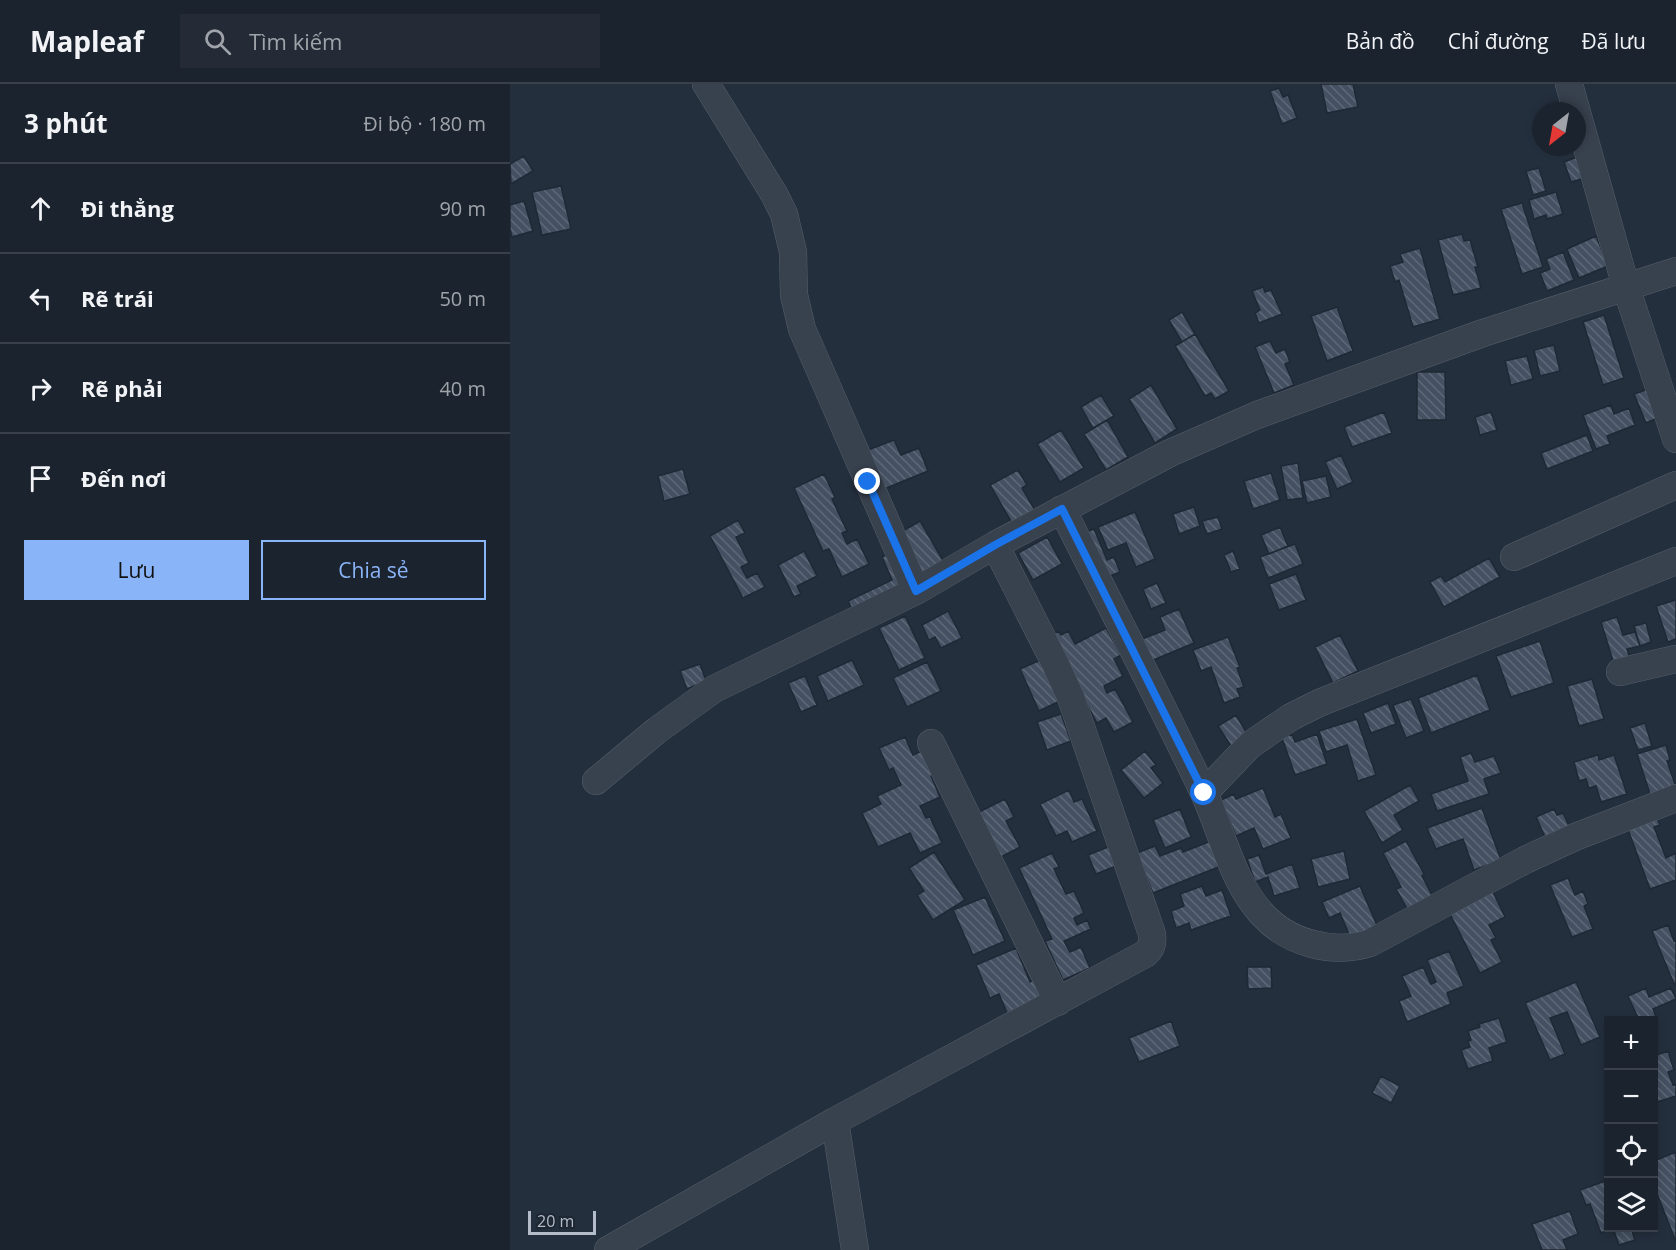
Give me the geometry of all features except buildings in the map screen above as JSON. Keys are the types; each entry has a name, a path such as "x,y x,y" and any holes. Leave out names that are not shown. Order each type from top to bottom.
{"street":[{"path":"706,84 784,214 793,252 794,295 802,329 916,591"},
{"path":"1569,84 1626,287 1676,439"},
{"path":"596,782 656,731 714,689 916,591 995,545 1170,453 1257,416 1483,333 1676,271"},
{"path":"1514,557 1676,485"},
{"path":"1062,509 1204,793 1236,873 1248,895 1262,915 1301,940 1339,949 1356,948 1370,943 1525,860 1575,837 1676,798"},
{"path":"608,1250 835,1120 1145,954 1153,943 1152,934 1071,698 1056,663 995,545"},
{"path":"1204,793 1250,745 1291,717 1319,703 1676,561"},
{"path":"1620,672 1676,659"},
{"path":"931,743 1058,1002"},
{"path":"835,1120 855,1250"}],"route":[{"path":"868,482 916,591 1062,509 1204,793"}]}
